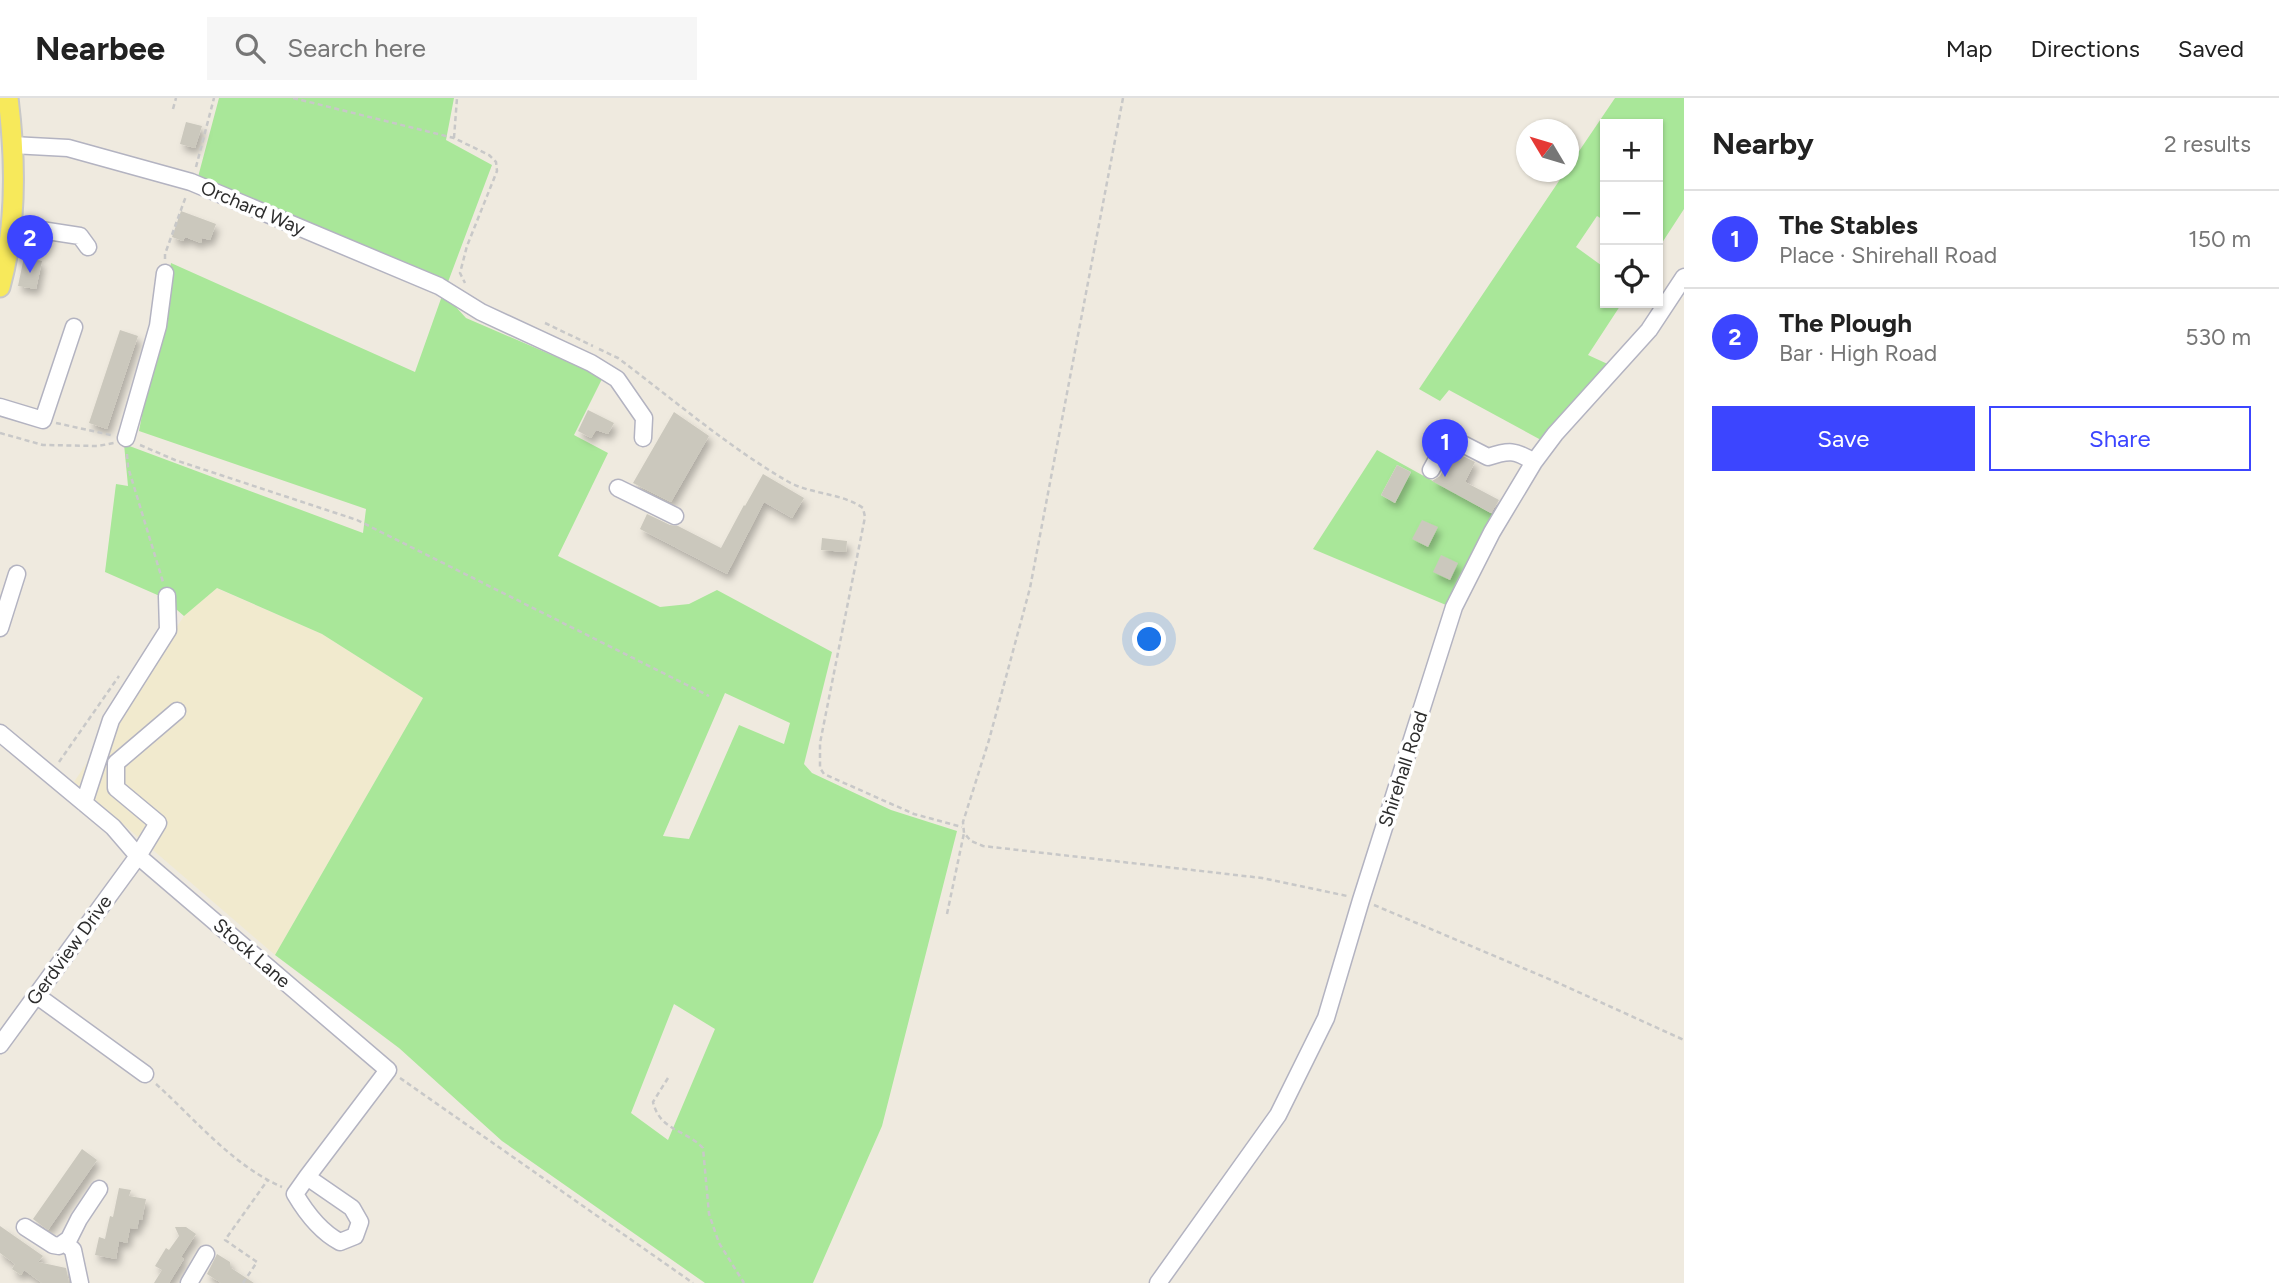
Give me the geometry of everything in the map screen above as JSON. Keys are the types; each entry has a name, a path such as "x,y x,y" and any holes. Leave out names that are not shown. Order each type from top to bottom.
{"main road":[{"path":"0,287 11,240 14,190 8,98"}],"street":[{"name":"Orchard Way","path":"12,145 68,148 191,182 439,286 481,312 591,363 617,379 644,418 643,438"},
{"path":"11,240 41,230 80,236 88,247"},
{"path":"126,440 158,326 165,273"},
{"name":"Shirehall Road","path":"1158,1283 1278,1115 1326,1018 1360,900 1454,607 1492,532 1534,462 1569,418 1649,330 1684,277"},
{"path":"0,407 43,420 74,327"},
{"path":"1431,470 1449,438 1488,457 1505,451 1518,453 1534,462"},
{"path":"618,488 675,516"},
{"path":"0,628 3,606 17,575"},
{"path":"83,803 111,720 168,630 167,596"},
{"name":"Gerdview Drive","path":"0,1045 138,856 158,822 116,788 116,763 177,711"},
{"name":"Stock Lane","path":"0,733 113,827 138,856 388,1070"},
{"path":"36,995 145,1074"},
{"path":"307,1177 352,1208 360,1222 355,1236 340,1242 333,1238 302,1206 295,1194 307,1177 388,1070"},
{"path":"59,1244 77,1226 99,1189"},
{"path":"25,1227 73,1251 80,1283"},
{"path":"189,1283 206,1254"}],"path":[{"path":"173,109 176,98"},
{"path":"165,273 165,254 191,182 214,98"},
{"path":"293,98 454,138 489,155 496,162 496,171 467,246 460,273 464,283 474,291"},
{"path":"454,138 457,98"},
{"path":"947,914 964,833 966,810 989,740 1030,588 1123,98"},
{"path":"545,323 618,358 745,456 792,484 853,501 863,508 865,517 820,743 820,768 824,774 914,814 963,827"},
{"path":"43,420 126,440 357,520 709,696"},
{"path":"0,433 43,446 98,446 126,440"},
{"path":"126,440 128,467 167,596"},
{"path":"50,775 119,676"},
{"path":"964,833 971,841 983,846 1262,878 1360,900 1556,982 1684,1040"},
{"path":"388,1070 693,1283"},
{"path":"145,1074 228,1153 267,1181 225,1240 257,1262 243,1283"},
{"path":"668,1078 653,1102 656,1116 670,1127 697,1141 703,1148 709,1214 719,1243 744,1283"}],"shaded area":[{"path":"216,588 322,634 423,698 275,955 74,782 184,616"}],"green space":[{"path":"219,98 454,98 446,140 492,165 448,282 198,177"},
{"path":"1615,98 1684,98 1684,209 1663,241 1663,119 1601,119"},
{"path":"1600,120 1600,218 1597,216 1576,247 1600,264 1600,308 1619,308 1588,355 1612,366 1541,440 1449,390 1440,401 1419,389 1558,182 1579,182 1579,151"},
{"path":"171,263 415,372 443,293 466,318 603,377 574,435 608,453 558,556 660,607 689,604 717,590 832,652 804,764 812,773 891,810 957,831 882,1126 813,1283 705,1283 502,1141 399,1048 275,955 423,698 322,634 217,588 184,616 162,597 105,572 116,484 128,486 124,444 363,533 366,509 139,431","holes":["725,693 790,723 784,744 739,725 689,839 663,836","674,1004 715,1029 668,1140 631,1113"]},
{"path":"1377,450 1494,515 1446,605 1313,549","holes":["1397,465 1411,472 1395,503 1381,495"]}],"building":[{"path":"186,122 202,126 195,148 180,144"},
{"path":"181,211 216,224 210,240 202,238 201,243 185,237 183,241 172,237"},
{"path":"24,257 42,261 36,289 18,286"},
{"path":"120,330 138,336 107,429 89,423"},
{"path":"588,410 614,423 608,434 596,430 591,438 578,431"},
{"path":"674,412 709,436 671,502 633,483"},
{"path":"1453,451 1475,462 1465,482 1499,500 1491,513 1432,481 1440,476"},
{"path":"1397,465 1411,472 1395,503 1381,495"},
{"path":"763,474 804,498 792,518 764,502 727,574 640,529 647,514 721,548"},
{"path":"1422,520 1438,527 1428,547 1412,539"},
{"path":"822,538 847,541 846,552 821,550"},
{"path":"1441,555 1458,563 1450,580 1433,572"},
{"path":"82,1149 97,1160 48,1230 33,1219"},
{"path":"119,1188 131,1190 129,1196 146,1199 142,1220 139,1220 137,1229 130,1228 127,1243 119,1241 116,1259 95,1255 99,1237 105,1239 110,1216 113,1217"},
{"path":"0,1226 43,1256 38,1262 66,1268 69,1283 42,1283 24,1270 21,1275 12,1269 15,1264 0,1253"},
{"path":"175,1227 186,1227 196,1234 169,1283 154,1283 162,1270 155,1266 166,1248 169,1250 179,1236"},
{"path":"217,1254 230,1262 231,1268 254,1283 221,1283 207,1274"}],"place":[{"name":"The Plough","path":"30,273"},
{"name":"The Stables","path":"1445,477"}]}
